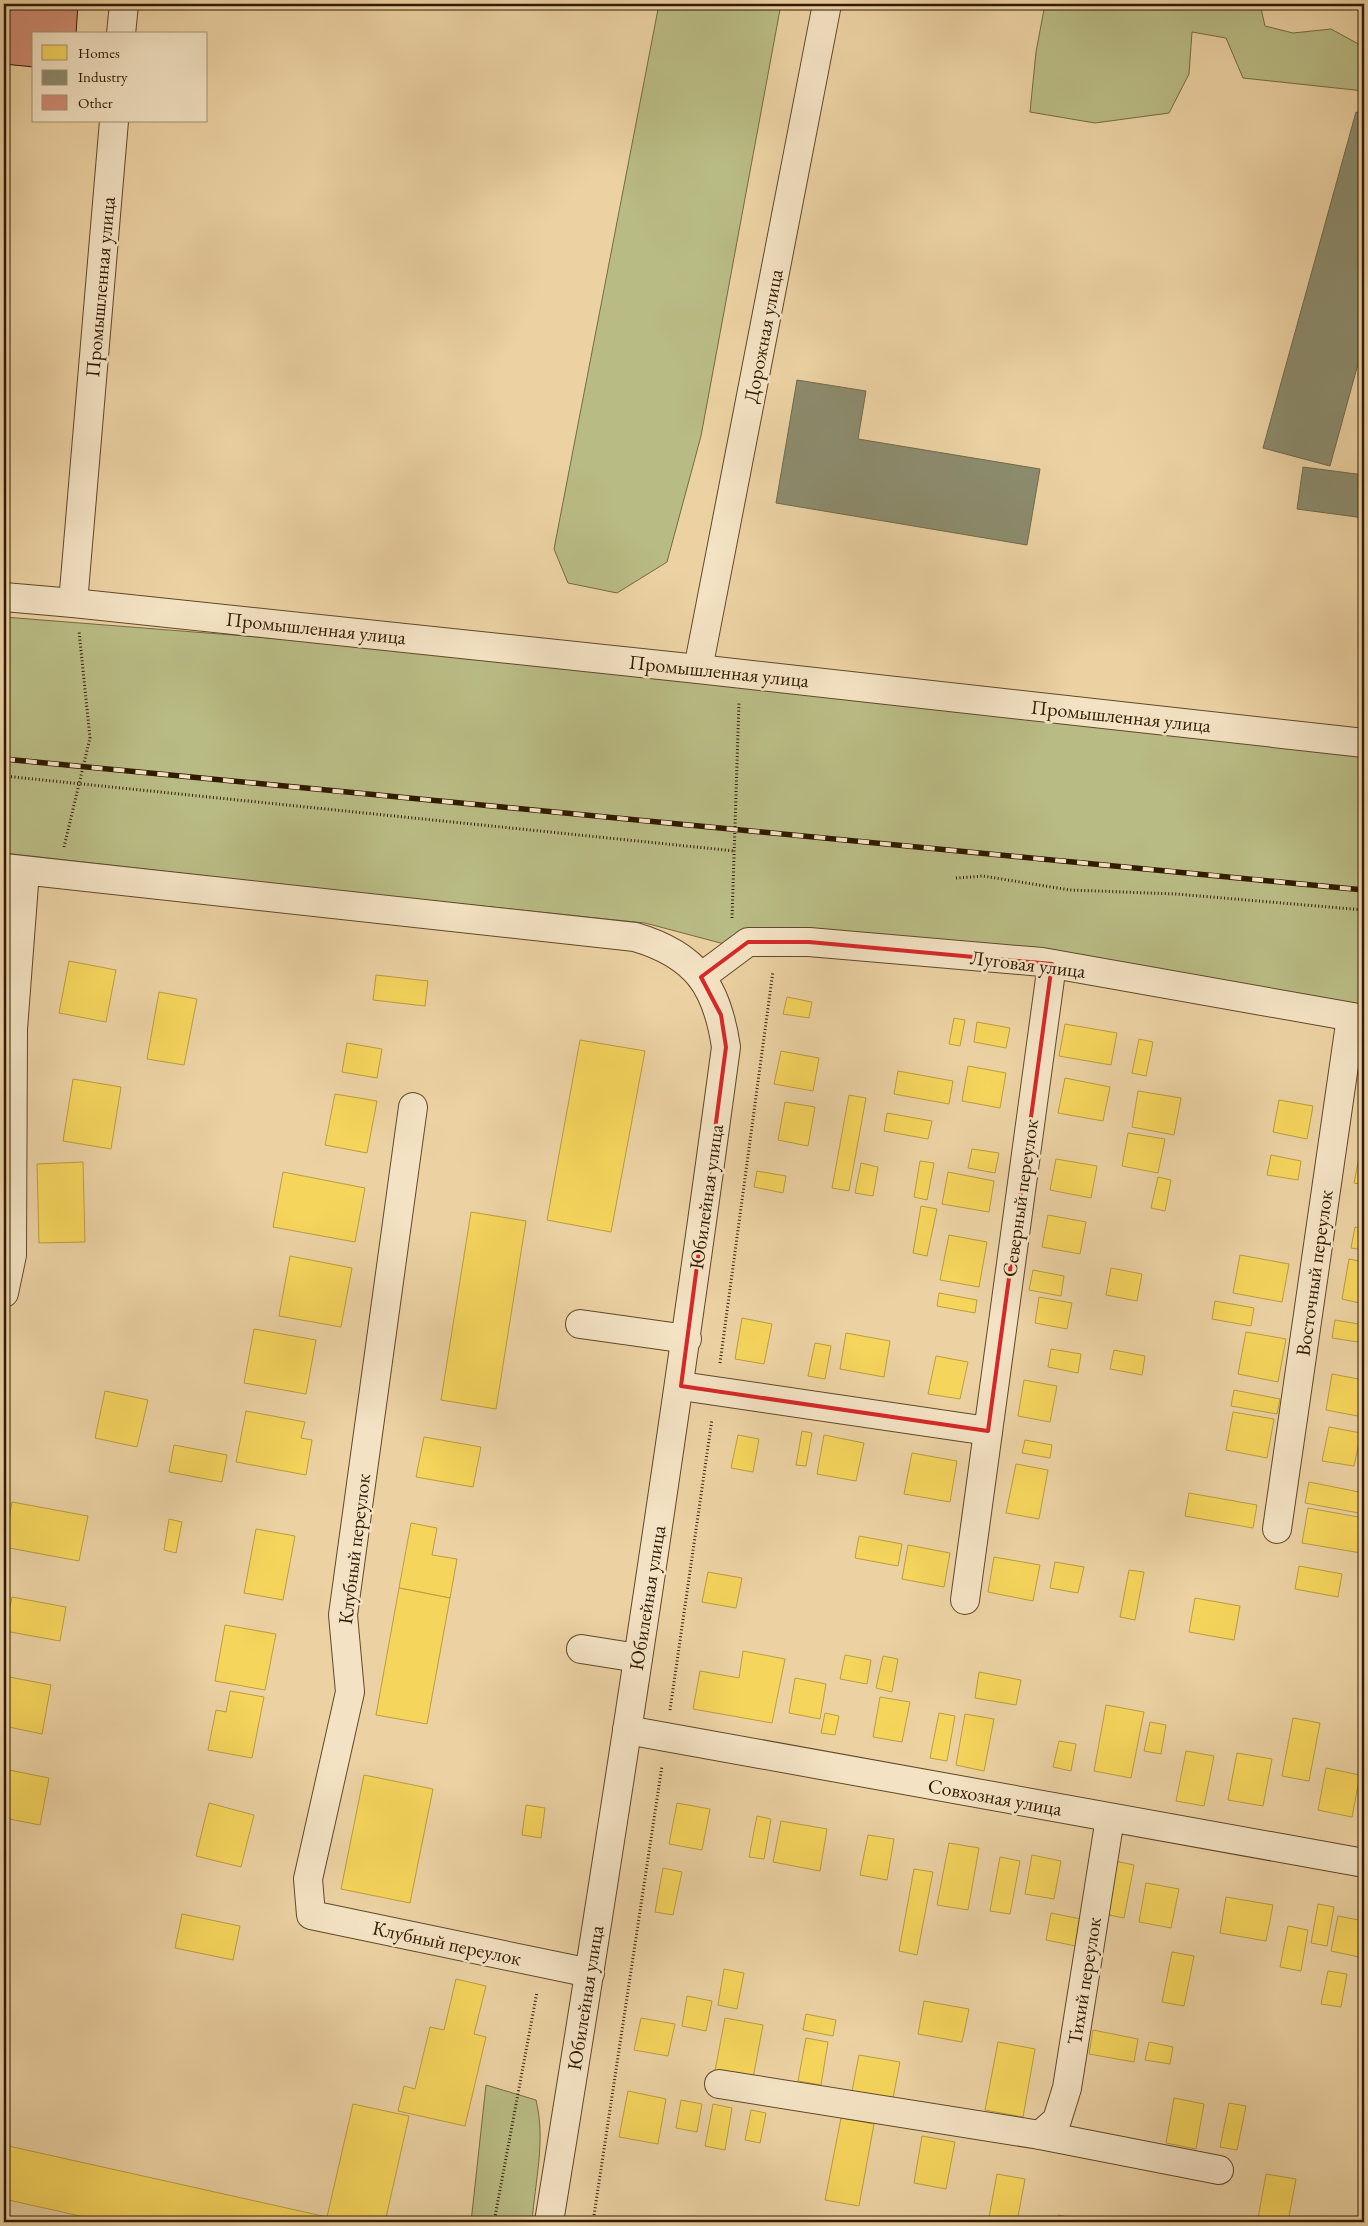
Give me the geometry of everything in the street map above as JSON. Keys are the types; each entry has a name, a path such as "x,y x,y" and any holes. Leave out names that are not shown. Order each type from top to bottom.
{"street":[{"path":"122,32 124,4"},
{"name":"Дорожная улица","path":"698,668 827,4"},
{"name":"Промышленная улица","path":"75,603 114,122"},
{"name":"Промышленная улица","path":"4,597 698,668 1364,743"},
{"path":"4,1293 12,1255 14,869"},
{"name":"Юбилейная улица","path":"14,869 635,937 660,945 682,958 701,977 721,1015 726,1048 681,1386 590,1973 549,2222"},
{"name":"Луговая улица","path":"701,977 748,942 819,943 1052,964 1358,1018"},
{"name":"Северный переулок","path":"965,1600 1052,964"},
{"name":"Восточный переулок","path":"1277,1529 1358,1018"},
{"name":"Клубный переулок","path":"413,1107 343,1615 350,1692 308,1879 312,1915 590,1973"},
{"path":"580,1324 687,1339"},
{"path":"681,1386 988,1431"},
{"path":"581,1649 638,1658"},
{"name":"Совхозная улица","path":"627,1730 1364,1863"},
{"name":"Тихий переулок","path":"1040,2135 1057,2120 1068,2088 1110,1818"},
{"path":"718,2084 1040,2135 1219,2170"}],"path":[{"path":"58,874 90,738 75,603"},
{"path":"732,920 740,674"},
{"path":"4,776 735,851"},
{"path":"956,878 983,876 1070,890 1176,894 1364,910"},
{"path":"593,2222 716,1391 777,942"},
{"path":"494,2222 543,1963"}],"highlighted area":[{"path":"748,942 809,942 1052,964 988,1431 681,1386 726,1047 721,1015 701,977"}],"green space":[{"path":"659,4 781,4 701,436 667,562 617,593 568,583 554,549"},
{"path":"1045,4 1260,4 1265,26 1293,33 1331,29 1364,47 1364,91 1243,78 1226,38 1192,32 1189,74 1169,113 1095,123 1030,112 1036,52"},
{"path":"4,617 447,652 1364,755 1364,1006 728,945 645,923 347,892 4,853"},
{"path":"486,2085 536,2100 539,2115 540,2146 532,2222 471,2222"}],"building: Homes":[{"path":"69,961 116,970 106,1022 59,1013"},
{"path":"376,975 428,981 425,1006 373,1000"},
{"path":"159,992 197,999 184,1065 147,1059"},
{"path":"787,997 812,1002 809,1018 783,1014"},
{"path":"954,1018 965,1020 960,1046 949,1044"},
{"path":"977,1022 1010,1028 1006,1048 974,1042"},
{"path":"1065,1024 1117,1033 1111,1065 1059,1056"},
{"path":"1139,1039 1153,1042 1146,1076 1132,1073"},
{"path":"580,1040 645,1051 611,1232 547,1220"},
{"path":"347,1043 382,1049 377,1078 342,1072"},
{"path":"781,1051 819,1058 813,1091 774,1084"},
{"path":"968,1066 1006,1073 1000,1108 962,1101"},
{"path":"898,1071 953,1081 949,1104 894,1094"},
{"path":"1065,1078 1110,1087 1103,1121 1058,1113"},
{"path":"73,1079 121,1087 111,1149 63,1141"},
{"path":"1138,1091 1181,1098 1174,1135 1132,1127"},
{"path":"335,1094 377,1101 367,1153 325,1145"},
{"path":"849,1095 866,1098 849,1191 832,1188"},
{"path":"1279,1100 1313,1106 1307,1139 1273,1132"},
{"path":"785,1102 815,1107 808,1146 778,1140"},
{"path":"887,1113 932,1121 928,1139 884,1131"},
{"path":"1364,1115 1364,1145 1359,1144"},
{"path":"1128,1133 1165,1139 1158,1173 1122,1166"},
{"path":"972,1149 999,1153 995,1173 968,1168"},
{"path":"1360,1152 1364,1152 1364,1185 1354,1183"},
{"path":"1271,1155 1301,1161 1298,1180 1267,1175"},
{"path":"1056,1159 1097,1166 1091,1198 1050,1190"},
{"path":"920,1161 934,1163 927,1200 914,1197"},
{"path":"83,1162 85,1242 39,1243 37,1164"},
{"path":"861,1163 878,1167 873,1196 855,1193"},
{"path":"757,1171 786,1176 783,1193 754,1187"},
{"path":"283,1172 365,1188 355,1242 273,1227"},
{"path":"948,1172 994,1181 989,1212 942,1204"},
{"path":"1158,1177 1171,1180 1165,1211 1151,1208"},
{"path":"921,1206 937,1209 927,1256 913,1253"},
{"path":"471,1212 526,1221 496,1409 441,1400"},
{"path":"1048,1215 1086,1222 1080,1254 1042,1247"},
{"path":"1355,1227 1364,1229 1364,1250 1351,1248"},
{"path":"949,1235 987,1242 979,1287 940,1280"},
{"path":"1240,1255 1289,1264 1282,1302 1233,1293"},
{"path":"290,1256 352,1268 341,1327 279,1316"},
{"path":"1349,1259 1364,1262 1364,1304 1342,1299"},
{"path":"1111,1268 1142,1274 1137,1301 1106,1295"},
{"path":"1033,1270 1064,1276 1061,1296 1029,1290"},
{"path":"939,1293 977,1300 975,1313 937,1306"},
{"path":"1039,1297 1072,1303 1067,1329 1035,1323"},
{"path":"1215,1301 1254,1308 1251,1326 1212,1319"},
{"path":"742,1318 772,1324 764,1364 735,1359"},
{"path":"1335,1320 1364,1325 1364,1343 1332,1338"},
{"path":"254,1329 316,1340 306,1394 244,1383"},
{"path":"1246,1332 1286,1339 1278,1382 1238,1374"},
{"path":"846,1333 890,1341 884,1377 840,1369"},
{"path":"815,1343 831,1346 825,1379 808,1376"},
{"path":"1051,1349 1081,1354 1078,1373 1048,1367"},
{"path":"1114,1350 1145,1356 1142,1375 1110,1369"},
{"path":"936,1356 968,1362 960,1399 928,1394"},
{"path":"1332,1374 1364,1380 1363,1417 1326,1410"},
{"path":"1024,1380 1057,1386 1050,1422 1018,1416"},
{"path":"1234,1390 1280,1399 1277,1414 1231,1406"},
{"path":"105,1391 148,1400 137,1447 95,1438"},
{"path":"246,1411 305,1422 301,1438 312,1440 306,1475 236,1462"},
{"path":"1233,1412 1274,1419 1267,1458 1226,1450"},
{"path":"1329,1427 1361,1433 1354,1466 1322,1461"},
{"path":"802,1431 812,1433 806,1466 796,1465"},
{"path":"738,1435 759,1439 753,1472 731,1468"},
{"path":"824,1435 864,1443 856,1481 817,1474"},
{"path":"424,1437 481,1447 473,1487 416,1477"},
{"path":"1025,1440 1052,1445 1050,1458 1022,1453"},
{"path":"174,1445 227,1455 222,1482 169,1472"},
{"path":"1364,1448 1364,1472 1360,1471"},
{"path":"912,1453 957,1461 950,1502 904,1494"},
{"path":"1016,1464 1048,1470 1039,1519 1006,1513"},
{"path":"1309,1482 1364,1493 1364,1514 1305,1503"},
{"path":"1189,1493 1257,1505 1253,1528 1185,1516"},
{"path":"12,1502 88,1516 79,1561 4,1547"},
{"path":"1308,1508 1364,1518 1361,1553 1302,1543"},
{"path":"169,1519 182,1522 176,1553 164,1550"},
{"path":"411,1523 437,1528 432,1555 457,1559 450,1598 399,1588"},
{"path":"256,1529 295,1536 283,1600 244,1593"},
{"path":"859,1536 902,1544 898,1566 855,1558"},
{"path":"908,1545 950,1553 944,1587 902,1579"},
{"path":"994,1557 1040,1565 1033,1601 988,1592"},
{"path":"1055,1562 1084,1567 1078,1593 1050,1588"},
{"path":"1299,1566 1342,1574 1338,1597 1295,1589"},
{"path":"1129,1570 1144,1572 1135,1620 1120,1617"},
{"path":"708,1572 742,1578 736,1608 702,1602"},
{"path":"399,1588 450,1598 427,1724 376,1715"},
{"path":"12,1597 66,1607 60,1641 5,1631"},
{"path":"1195,1598 1240,1606 1234,1640 1189,1632"},
{"path":"225,1625 276,1634 265,1690 215,1681"},
{"path":"743,1651 785,1659 772,1723 693,1709 700,1671 739,1678"},
{"path":"845,1655 871,1660 867,1684 840,1679"},
{"path":"883,1656 898,1659 892,1692 876,1688"},
{"path":"979,1672 1021,1680 1016,1705 975,1698"},
{"path":"4,1676 51,1685 42,1734 4,1726"},
{"path":"795,1678 826,1684 820,1719 789,1713"},
{"path":"230,1691 264,1697 252,1758 208,1750 216,1710 226,1712"},
{"path":"880,1697 910,1702 902,1742 873,1737"},
{"path":"1106,1705 1144,1712 1131,1778 1094,1771"},
{"path":"825,1713 839,1716 835,1735 821,1733"},
{"path":"939,1713 955,1716 947,1761 930,1758"},
{"path":"965,1714 994,1719 984,1771 956,1765"},
{"path":"1293,1718 1320,1723 1309,1781 1282,1776"},
{"path":"1150,1722 1166,1725 1161,1754 1144,1751"},
{"path":"1059,1741 1076,1744 1071,1771 1053,1767"},
{"path":"1186,1751 1214,1756 1204,1806 1176,1801"},
{"path":"1237,1753 1272,1759 1263,1806 1228,1800"},
{"path":"1326,1768 1360,1775 1352,1817 1318,1810"},
{"path":"4,1769 49,1778 40,1825 4,1818"},
{"path":"364,1775 433,1789 410,1903 341,1889"},
{"path":"209,1803 254,1815 241,1867 196,1856"},
{"path":"677,1803 710,1809 702,1850 669,1844"},
{"path":"526,1805 545,1808 541,1838 522,1835"},
{"path":"757,1816 771,1819 764,1859 749,1857"},
{"path":"781,1821 827,1829 820,1871 773,1862"},
{"path":"868,1835 894,1839 887,1880 860,1875"},
{"path":"949,1843 979,1848 968,1910 937,1905"},
{"path":"1032,1855 1061,1861 1054,1899 1025,1894"},
{"path":"1000,1857 1020,1861 1010,1914 990,1911"},
{"path":"1115,1861 1134,1865 1124,1918 1105,1914"},
{"path":"663,1868 682,1872 673,1915 655,1912"},
{"path":"914,1869 933,1872 917,1955 899,1951"},
{"path":"1146,1883 1179,1889 1171,1928 1139,1922"},
{"path":"1226,1897 1273,1905 1266,1941 1220,1933"},
{"path":"1318,1904 1334,1907 1327,1946 1311,1943"},
{"path":"1051,1913 1081,1919 1076,1946 1046,1940"},
{"path":"182,1914 240,1926 233,1960 175,1948"},
{"path":"1338,1916 1364,1921 1359,1957 1331,1951"},
{"path":"1288,1926 1308,1930 1301,1971 1280,1967"},
{"path":"1172,1952 1194,1956 1184,2006 1162,2002"},
{"path":"724,1969 744,1973 737,2009 718,2005"},
{"path":"1328,1971 1347,1974 1341,2007 1321,2004"},
{"path":"456,1979 486,1986 474,2034 486,2037 465,2126 398,2111 404,2086 415,2089 430,2027 444,2030"},
{"path":"687,1996 712,2001 706,2031 682,2026"},
{"path":"924,2001 969,2009 962,2042 918,2034"},
{"path":"806,2014 836,2020 833,2036 803,2030"},
{"path":"641,2018 675,2024 668,2056 634,2050"},
{"path":"725,2018 763,2025 753,2078 715,2071"},
{"path":"1093,2030 1138,2039 1134,2062 1089,2054"},
{"path":"806,2038 828,2042 821,2085 798,2081"},
{"path":"998,2042 1035,2049 1023,2117 985,2110"},
{"path":"1149,2042 1173,2047 1170,2064 1145,2060"},
{"path":"859,2055 900,2062 893,2098 852,2091"},
{"path":"628,2091 666,2099 658,2144 619,2137"},
{"path":"1174,2098 1204,2104 1196,2149 1166,2143"},
{"path":"681,2100 702,2104 697,2132 676,2128"},
{"path":"1229,2103 1246,2106 1237,2150 1220,2147"},
{"path":"353,2104 409,2116 385,2222 107,2222 4,2199 4,2145 327,2217"},
{"path":"713,2104 732,2108 725,2150 705,2146"},
{"path":"751,2110 766,2113 760,2143 745,2140"},
{"path":"841,2118 874,2124 859,2206 825,2200"},
{"path":"922,2136 955,2142 946,2189 914,2183"},
{"path":"997,2174 1025,2179 1017,2222 989,2217"},
{"path":"1266,2174 1296,2179 1288,2222 1258,2218"},
{"path":"1058,2215 1086,2220 1086,2222 1057,2222"}],"building: Industry":[{"path":"1356,112 1364,114 1364,342 1330,466 1263,448"},
{"path":"797,380 866,391 858,439 1040,469 1027,545 776,503"},
{"path":"1303,467 1364,475 1364,518 1297,509"}],"building: Other":[{"path":"4,4 78,4 76,32 32,32 32,67 4,64"}],"railway":[{"path":"4,759 1364,890"}]}
